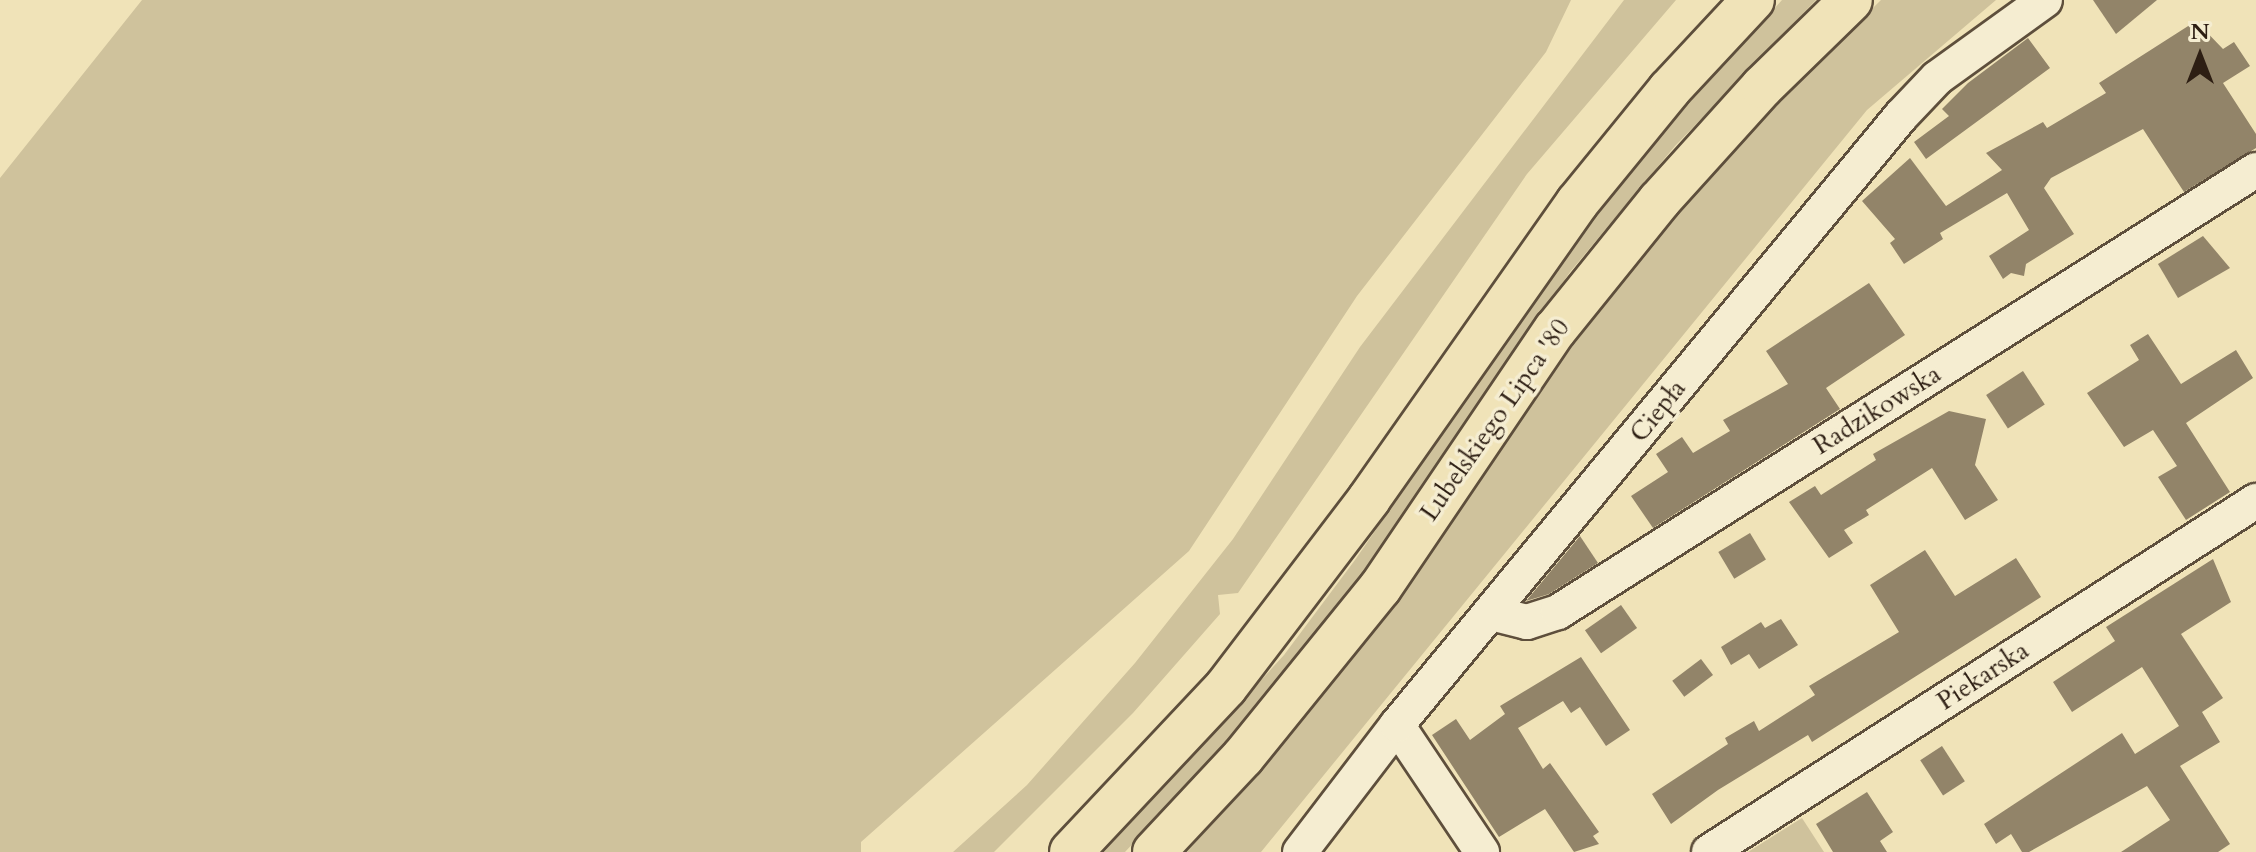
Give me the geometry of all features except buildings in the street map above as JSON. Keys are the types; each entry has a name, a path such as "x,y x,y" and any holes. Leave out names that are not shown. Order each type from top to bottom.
{"main road":[{"path":"1071,852 1226,687 1369,499 1577,203 1669,90 1753,0"},
{"name":"Lubelskiego Lipca '80","path":"1154,852 1243,757 1361,613 1555,330 1659,201 1762,87 1851,0"}],"street":[{"name":"Ciepła","path":"1300,852 1397,725 1901,116 1937,78 2045,0"},
{"name":"Radzikowska","path":"1491,613 1507,621 1527,622 1558,612 2256,170"},
{"name":"Piekarska","path":"1709,852 2256,501"},
{"path":"1397,725 1482,852"}],"shaded area":[{"path":"142,0 1571,0 1546,52 1357,296 1189,551 861,842 861,852 0,852 0,178"},
{"path":"1624,0 1676,0 1527,174 1238,593 1218,595 1220,614 1133,713 994,852 953,852 1027,785 1135,663 1233,539 1360,347"},
{"path":"1782,0 1816,0 1675,146 1570,272 1350,593 1263,703 1125,852 1104,852 1284,655 1355,560 1611,190"},
{"path":"1881,0 1996,0 1867,110 1261,852 1187,852 1317,703 1395,602 1529,404 1667,221 1738,141"},
{"path":"1802,818 1824,852 1748,852"}]}
